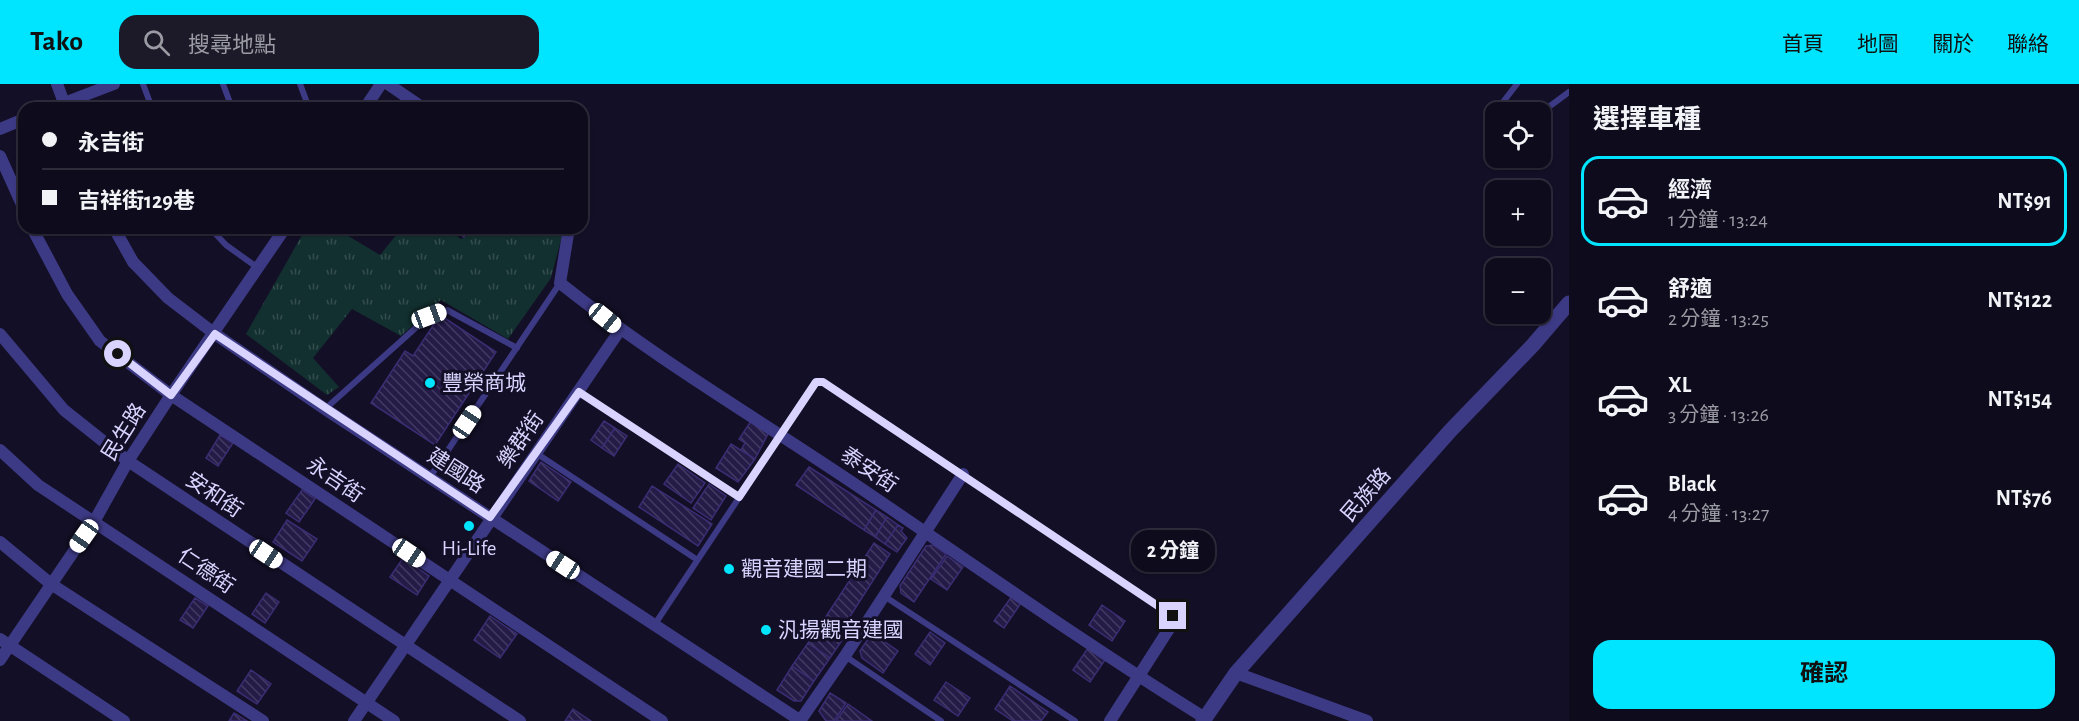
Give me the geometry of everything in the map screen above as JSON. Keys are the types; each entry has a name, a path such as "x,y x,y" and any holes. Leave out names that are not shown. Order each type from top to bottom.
{"street":[{"path":"57,84 64,102"},
{"path":"72,102 114,84"},
{"path":"369,102 381,84"},
{"path":"388,84 414,102"},
{"path":"0,129 18,122"},
{"path":"0,156 18,196"},
{"name":"永吉街","path":"35,234 67,294 100,341 171,395 662,721"},
{"name":"建國路","path":"117,234 133,262 168,298 215,334 325,409 800,721"},
{"name":"民生路","path":"0,660 5,642 51,584 95,520 128,460 281,234"},
{"path":"560,283 568,234"},
{"name":"泰安街","path":"560,283 620,330 781,435 1204,720"},
{"name":"民族路","path":"1204,720 1236,674 1450,431 1533,345 1569,303"},
{"name":"樂群街","path":"354,721 490,517 620,330"},
{"name":"安和街","path":"0,334 64,410 128,460 405,647 520,721"},
{"name":"仁德街","path":"0,450 38,485 95,520 393,721"},
{"path":"800,721 846,656 963,474"},
{"path":"0,542 51,584 263,721"},
{"path":"1110,721 1174,621"},
{"path":"5,642 124,721"},
{"path":"1236,674 1367,721"}],"lane":[{"path":"143,84 150,102"},
{"path":"222,84 230,102"},
{"path":"300,84 307,102"},
{"path":"1503,102 1517,84"},
{"path":"1551,105 1569,92"},
{"path":"216,234 226,245 258,268"},
{"path":"430,477 560,283"},
{"path":"325,409 429,316 447,310 517,348"},
{"path":"655,624 696,559 816,382 823,382 963,474 1173,616 1174,621"},
{"path":"579,392 739,497"},
{"path":"536,453 696,559"},
{"path":"884,596 1075,721"},
{"path":"846,656 941,721"}],"green space":[{"path":"303,234 345,234 380,255 397,234 454,234 461,239 471,234 562,234 551,278 508,339 441,300 401,336 352,309 313,358 339,387 327,395 246,334"}],"building":[{"name":"豐榮商城","path":"440,315 496,352 435,445 371,403 405,351 413,356"},
{"path":"604,421 615,428 602,448 591,440"},
{"path":"751,421 768,434 755,459 741,450 745,443 739,439"},
{"path":"615,428 627,436 614,456 602,448"},
{"path":"220,435 233,443 218,466 206,458"},
{"path":"731,444 755,459 738,482 716,468"},
{"path":"541,462 571,482 558,501 529,481"},
{"path":"678,464 705,483 691,503 664,484"},
{"path":"809,467 876,510 864,530 796,485"},
{"path":"709,484 726,496 711,520 693,508"},
{"path":"652,486 712,524 698,546 639,507"},
{"path":"302,490 315,499 299,522 286,513"},
{"path":"876,510 887,517 875,537 864,530"},
{"path":"887,517 898,525 885,544 875,537"},
{"path":"287,520 317,539 302,561 273,542"},
{"path":"898,525 903,528 901,531 907,538 897,552 885,544"},
{"path":"874,543 890,554 842,629 825,618"},
{"path":"933,545 946,554 914,602 901,593 900,586 926,546"},
{"path":"947,556 963,567 947,590 931,579"},
{"path":"403,558 429,576 417,595 390,577"},
{"path":"266,593 279,602 265,623 252,614"},
{"path":"1012,596 1021,603 1004,628 994,621"},
{"path":"195,598 208,606 193,628 180,620"},
{"path":"1102,605 1125,621 1112,641 1089,625"},
{"path":"490,616 517,634 500,658 474,640"},
{"path":"825,618 847,633 830,658 808,643"},
{"path":"930,632 945,643 930,665 915,654"},
{"path":"872,633 898,651 883,673 862,658 860,651"},
{"path":"808,643 830,658 814,681 792,666"},
{"path":"1088,648 1105,660 1090,682 1073,670"},
{"path":"792,666 814,681 801,701 794,701 777,690"},
{"path":"251,670 271,684 257,704 237,691"},
{"path":"946,682 970,698 958,716 934,700"},
{"path":"1010,686 1048,712 1041,721 1013,721 995,709"},
{"path":"830,693 846,703 834,721 826,721 819,711"},
{"path":"848,704 872,721 836,721"},
{"path":"573,709 591,721 565,721"},
{"path":"234,713 247,721 229,721"}],"place":[{"name":"豐榮商城","path":"430,383"},
{"name":"Hi-Life","path":"469,526"},
{"name":"觀音建國二期","path":"729,569"},
{"name":"汎揚觀音建國","path":"766,630"}],"route":[{"path":"118,354 171,395 215,334 490,517 579,392 739,497 816,382 823,382 1173,616"}]}
